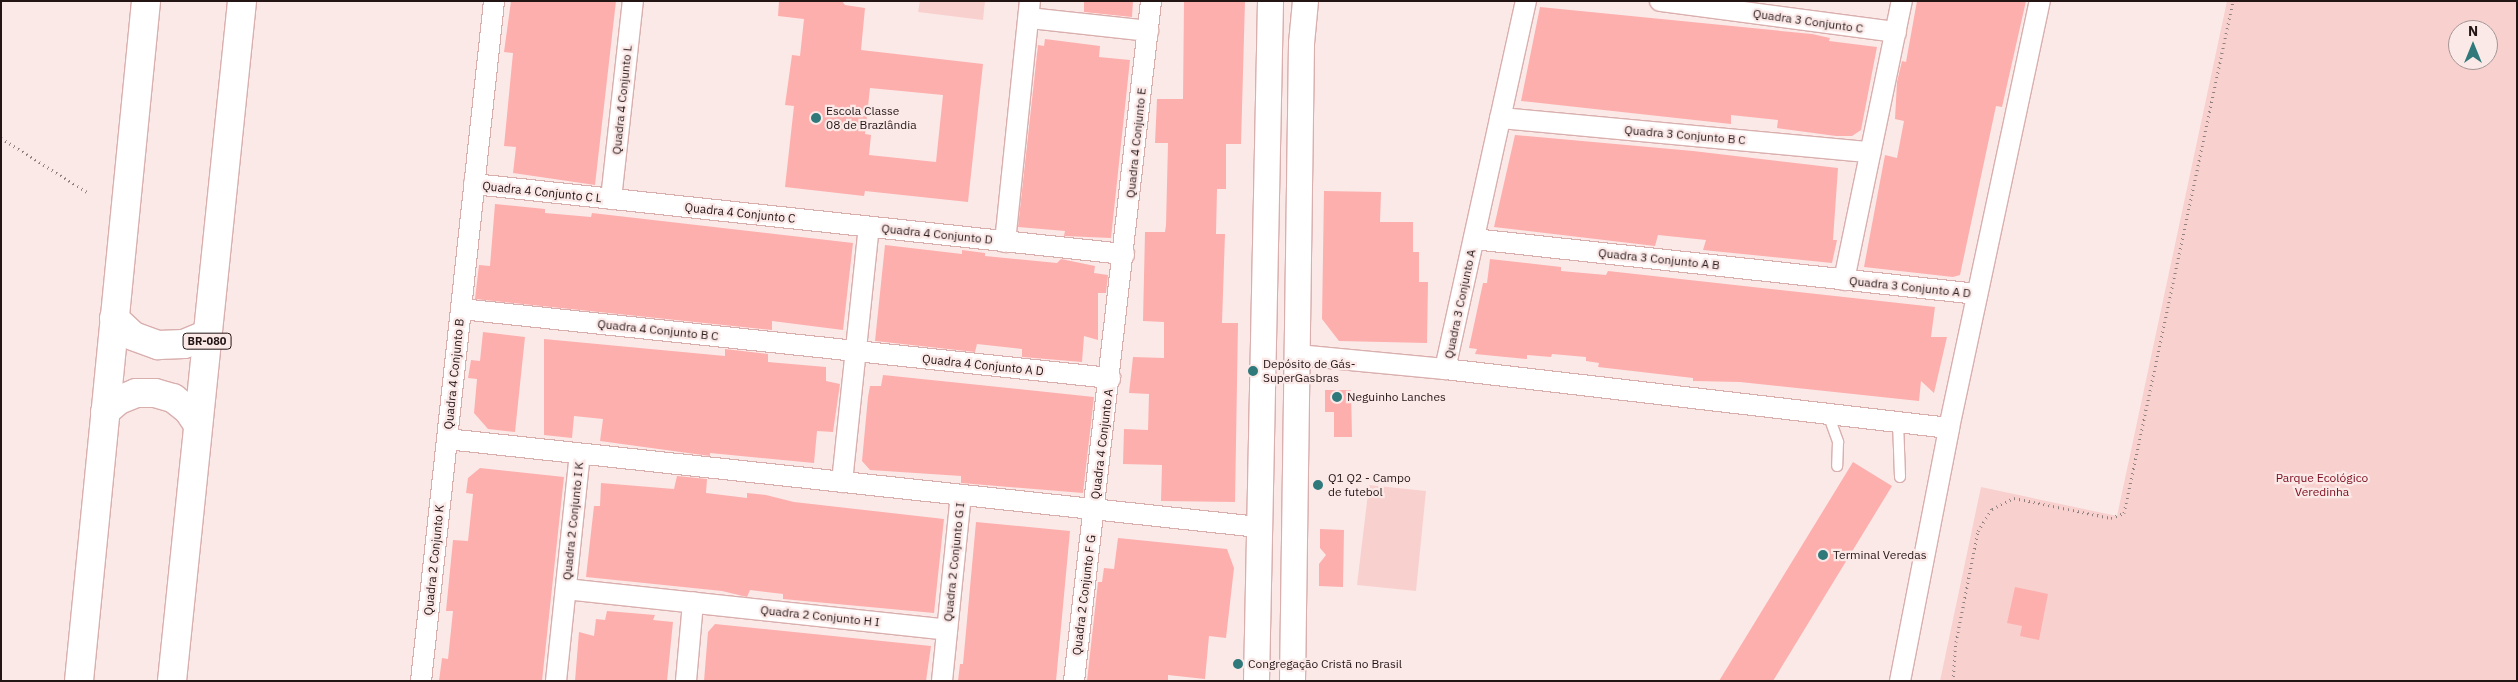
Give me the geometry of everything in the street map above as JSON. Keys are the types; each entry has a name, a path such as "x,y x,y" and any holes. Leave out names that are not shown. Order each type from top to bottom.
{"highway":[{"path":"79,681 146,1"},
{"name":"BR-080","path":"172,681 242,1"},
{"path":"114,318 133,336 158,346 184,344 208,334"},
{"path":"105,412 119,400 136,393 155,393 173,398 188,410 198,425"}],"street":[{"path":"461,309 494,1"},
{"name":"Quadra 4 Conjunto L","path":"611,199 633,1"},
{"name":"Quadra 4 Conjunto E","path":"1124,254 1152,1"},
{"path":"1256,681 1270,1"},
{"path":"1292,681 1298,260 1305,1"},
{"name":"Quadra 3 Conjunto A","path":"1445,369 1526,1"},
{"name":"Quadra 3 Conjunto C","path":"1660,1 1896,32"},
{"path":"1844,280 1902,1"},
{"path":"1900,681 1949,428 2040,1"},
{"path":"1005,242 1029,10 1148,31"},
{"name":"Quadra 3 Conjunto B C","path":"1500,118 1870,152"},
{"name":"Quadra 4 Conjunto C L","path":"474,184 611,199"},
{"name":"Quadra 4 Conjunto C","path":"611,199 869,227"},
{"path":"1265,205 1274,220 1290,220 1299,210"},
{"path":"842,482 869,227"},
{"name":"Quadra 4 Conjunto D","path":"869,227 1124,254"},
{"name":"Quadra 3 Conjunto A B","path":"1474,239 1844,280"},
{"path":"1264,259 1271,250 1285,248 1298,260"},
{"path":"1110,378 1124,254"},
{"name":"Quadra 3 Conjunto A D","path":"1844,280 1977,294"},
{"name":"Quadra 4 Conjunto B C","path":"461,309 856,351"},
{"name":"Quadra 4 Conjunto B","path":"447,439 461,309"},
{"name":"Quadra 4 Conjunto A D","path":"856,351 1110,378"},
{"path":"1297,355 1445,369 1949,428"},
{"name":"Quadra 4 Conjunto A","path":"1094,509 1110,378"},
{"path":"447,439 1260,527"},
{"name":"Quadra 2 Conjunto K","path":"421,681 447,439"},
{"name":"Quadra 2 Conjunto I K","path":"556,681 580,454"},
{"name":"Quadra 2 Conjunto G I","path":"942,681 962,495"},
{"name":"Quadra 2 Conjunto F G","path":"1074,681 1094,509"},
{"name":"Quadra 2 Conjunto H I","path":"566,589 947,630"},
{"path":"686,681 693,602"}],"lane":[{"path":"1828,414 1838,442 1837,466"},
{"path":"1898,422 1900,477"}],"path":[{"path":"1953,681 1956,642 1978,531 1992,509 2014,498 2111,518 2124,513 2233,1"},
{"path":"1,138 87,192"}],"green space":[{"path":"920,1 985,1 983,20 918,12"},
{"name":"Parque Ecológico Veredinha","path":"2227,1 2517,1 2517,681 1940,681 1981,487 2117,516"},
{"path":"1369,485 1426,491 1416,591 1357,585"}],"building":[{"path":"511,1 616,1 595,185 513,173 516,147 504,146 513,53 504,52"},
{"path":"779,1 842,1 845,5 865,8 861,50 983,64 968,202 865,191 864,196 785,187 794,106 785,105 792,55 800,56 804,19 778,16","holes":["870,88 943,95 936,162 869,155 871,135 865,134"]},
{"path":"1084,1 1133,1 1132,17 1084,12"},
{"path":"1184,1 1245,1 1241,144 1226,144 1226,189 1217,189 1216,234 1225,234 1222,323 1238,323 1235,502 1161,501 1162,465 1123,464 1124,429 1148,430 1149,394 1129,393 1133,357 1164,358 1164,322 1143,321 1145,232 1165,232 1168,143 1155,143 1157,99 1183,99"},
{"path":"1917,1 2026,1 2002,107 1996,106 1960,275 1953,277 1864,267 1885,155 1897,158 1904,121 1895,119 1897,82 1902,61 1906,62"},
{"path":"1540,7 1812,34 1830,38 1829,41 1877,47 1861,130 1852,136 1836,136 1777,128 1778,120 1731,115 1731,124 1521,101"},
{"path":"1045,39 1100,46 1099,57 1130,60 1111,238 1064,236 1065,231 1018,227 1038,45 1044,46"},
{"path":"1515,135 1693,151 1838,168 1833,240 1837,240 1832,263 1703,250 1706,240 1658,235 1655,246 1494,227"},
{"path":"1324,191 1381,192 1380,222 1413,222 1413,252 1419,252 1419,282 1428,282 1427,343 1339,341 1322,319"},
{"path":"495,204 545,209 545,213 591,217 592,213 853,243 843,330 772,321 772,330 475,299 479,265 490,266"},
{"path":"885,245 962,254 962,250 985,253 985,256 1057,263 1061,259 1095,266 1094,273 1108,275 1106,293 1098,293 1098,340 1084,336 1082,362 1022,357 1022,349 977,344 975,352 875,341"},
{"path":"1490,259 1561,267 1561,271 1606,275 1608,271 1935,307 1931,337 1947,337 1934,393 1921,381 1919,401 1740,382 1693,381 1693,378 1598,367 1599,363 1586,361 1586,357 1552,354 1551,357 1527,355 1527,359 1475,354 1477,349 1469,348 1483,283 1487,283"},
{"path":"483,332 525,337 515,432 488,429 474,413 477,379 468,378 471,360 480,361"},
{"path":"544,339 725,356 725,349 768,354 768,362 826,367 826,381 840,384 833,432 817,431 814,463 710,453 710,456 600,441 603,419 574,416 572,438 544,435"},
{"path":"883,375 1094,397 1083,493 961,483 961,476 870,470 862,461 868,397 870,386 881,386"},
{"path":"1325,390 1351,390 1352,437 1334,437 1334,412 1325,412"},
{"name":"Terminal Veredas","path":"1853,462 1892,486 1773,681 1719,681"},
{"path":"480,468 564,477 542,681 439,681 442,658 448,659 453,611 446,611 453,540 468,541 473,494 466,493 468,478"},
{"path":"677,476 707,479 706,493 747,498 747,493 766,495 794,502 944,519 934,613 783,599 783,594 750,590 747,597 722,591 586,577 594,506 600,506 601,483 674,489"},
{"path":"976,522 1070,531 1056,681 958,681 960,664 963,664"},
{"path":"1320,529 1344,530 1343,587 1319,586 1319,564 1326,555 1320,548"},
{"path":"1118,538 1227,549 1234,568 1226,638 1209,636 1205,679 1168,675 1168,681 1087,681 1098,582 1102,582 1104,568 1114,569"},
{"path":"2015,587 2048,594 2039,640 2020,636 2022,626 2007,623"},
{"path":"607,611 655,615 653,620 673,622 667,681 575,681 579,632 594,636 596,619 605,620"},
{"path":"715,624 931,646 926,681 704,681 708,632"}],"place":[{"name":"Escola Classe 08 de Brazlândia","path":"816,118"},
{"name":"Depósito de Gás- SuperGasbras","path":"1253,371"},
{"name":"Neguinho Lanches","path":"1337,397"},
{"name":"Q1 Q2 - Campo de futebol","path":"1318,485"},
{"name":"Terminal Veredas","path":"1823,555"},
{"name":"Congregação Cristã no Brasil","path":"1238,664"}]}
